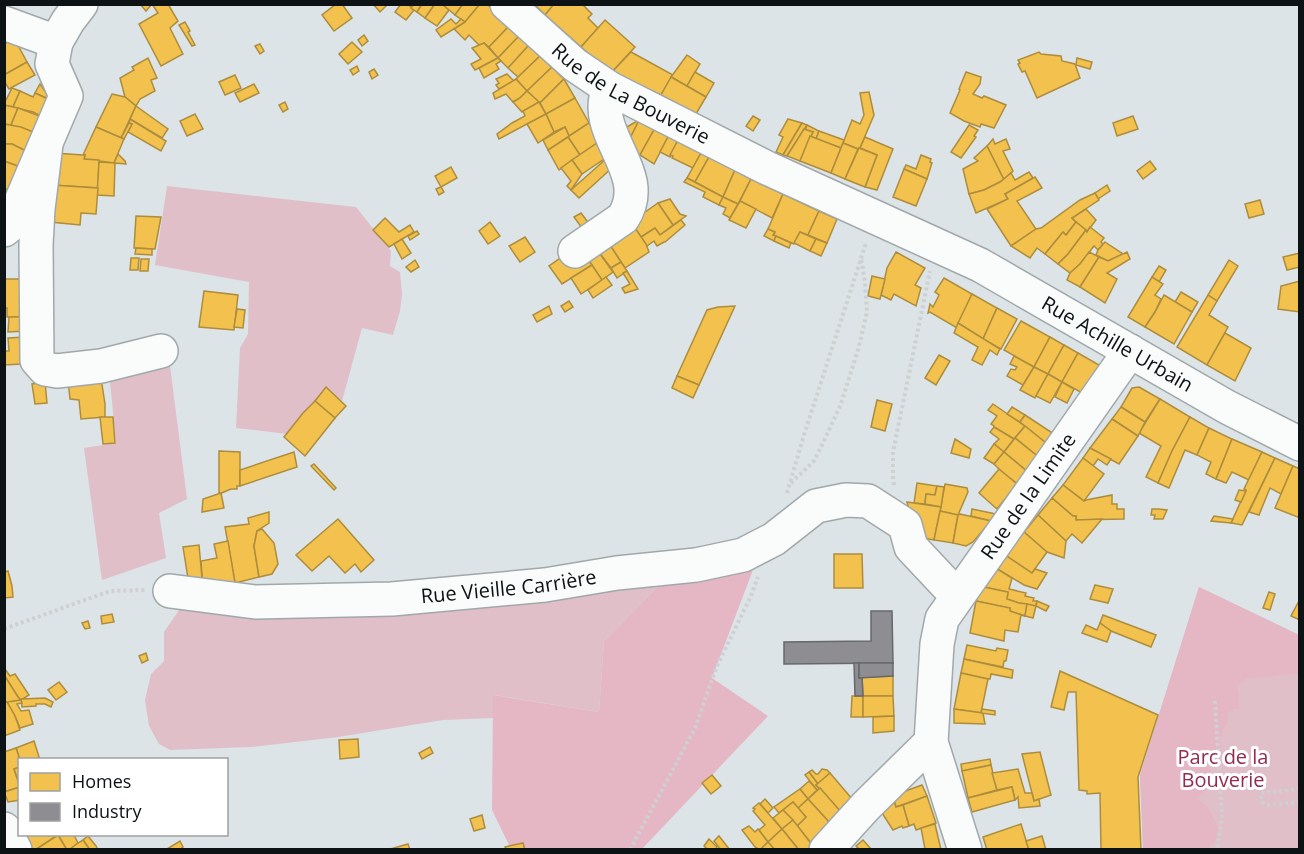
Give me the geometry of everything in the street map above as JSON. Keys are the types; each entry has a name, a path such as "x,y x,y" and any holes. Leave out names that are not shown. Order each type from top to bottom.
{"street":[{"path":"4,230 9,226 19,206 66,96 52,64 56,42 81,4"},
{"name":"Rue de La Bouverie","path":"507,4 575,65 609,88 767,168 935,244"},
{"path":"4,23 56,42"},
{"path":"575,251 623,218 632,200 631,181 609,131 606,118 605,104 609,88"},
{"path":"45,144 36,245 37,360 45,369 57,371 101,366 161,351"},
{"name":"Rue Achille Urbain","path":"935,244 999,276 1227,407 1299,444"},
{"name":"Rue de la Limite","path":"931,742 937,644 942,619 1130,351"},
{"name":"Rue Vieille Carrière","path":"170,591 255,602 392,599 544,585 617,573 696,565 743,555 774,539 816,506 846,500 868,501 905,525"},
{"path":"905,525 911,547 957,596"},
{"path":"826,849 931,742 965,849"},
{"path":"4,829 15,849"}],"path":[{"path":"905,525 893,478 893,452 935,244"},
{"path":"790,485 814,461 841,404 867,312 861,258"},
{"path":"4,628 110,591 170,591"},
{"path":"1215,701 1222,817 1217,849"},
{"path":"1299,789 1261,793 1262,802 1269,805 1299,802"}],"green space":[{"path":"167,186 356,207 391,251 390,266 400,272 402,294 393,335 362,328 342,401 325,388 313,406 287,434 236,428 240,348 248,334 249,282 155,265"},
{"path":"169,358 187,499 159,513 166,558 102,580 84,448 116,443 109,371"},
{"path":"667,577 604,641 599,712 494,695 493,718 443,720 338,737 251,747 170,750 159,744 149,726 145,700 151,674 164,661 164,632 190,594"},
{"name":"Parc de la Bouverie","path":"1199,587 1299,635 1299,849 1143,849 1140,775"}],"shaded area":[{"path":"759,554 712,678 768,716 642,849 511,849 492,810 493,695 599,712 604,641 667,577"},
{"path":"1199,587 1299,635 1299,673 1246,679 1237,687 1239,709 1228,713 1227,724 1219,739 1222,746 1218,752 1214,752 1215,761 1208,766 1215,779 1198,799 1206,805 1219,828 1214,843 1208,849 1143,849 1140,775"}],"building: Homes":[{"path":"140,4 152,4 146,11"},
{"path":"152,4 168,4 178,21 170,28 183,54 161,66 139,24 158,13"},
{"path":"336,4 342,4 352,18 334,31 322,15"},
{"path":"373,4 384,4 386,6 380,12"},
{"path":"401,4 408,4 414,10 406,20 395,12"},
{"path":"414,4 422,4 417,12 411,8"},
{"path":"422,4 435,4 425,18 417,12"},
{"path":"435,4 442,4 449,10 437,26 425,18"},
{"path":"442,4 463,4 455,15"},
{"path":"463,4 480,4 465,22 455,15"},
{"path":"480,4 487,4 509,26 489,47 484,43 480,46 469,35 465,40 454,29 465,22"},
{"path":"554,4 545,15 536,6"},
{"path":"554,4 582,4 592,14 588,18 598,28 581,47 545,15"},
{"path":"451,19 456,24 461,19 465,22 441,37 436,30"},
{"path":"605,20 635,47 611,73 581,47"},
{"path":"185,22 195,45 192,46 179,25"},
{"path":"509,26 519,36 498,58 489,47"},
{"path":"364,35 368,41 362,46 358,40"},
{"path":"519,36 529,45 508,68 498,58"},
{"path":"14,38 27,62 4,75 4,44"},
{"path":"352,42 362,52 348,64 339,54"},
{"path":"484,43 498,58 475,70 471,64 481,59 472,48"},
{"path":"260,44 264,51 260,54 255,46"},
{"path":"529,45 540,56 518,77 508,68"},
{"path":"631,52 673,75 661,95 611,73"},
{"path":"1039,52 1061,56 1062,61 1075,64 1080,78 1037,98 1018,60"},
{"path":"687,55 700,64 687,86 671,77"},
{"path":"540,56 552,67 527,91 516,79"},
{"path":"148,58 157,78 151,80 155,91 140,99 136,106 125,97 120,78 134,70 132,67"},
{"path":"498,58 501,61 496,64 499,69 484,78 479,68"},
{"path":"1077,58 1092,62 1090,69 1076,65"},
{"path":"27,62 35,75 9,89 4,81 4,75"},
{"path":"357,66 359,71 353,75 350,70"},
{"path":"552,67 564,79 540,103 527,91"},
{"path":"374,69 378,75 372,79 369,72"},
{"path":"695,72 714,83 706,97 687,86"},
{"path":"966,72 981,77 980,84 973,94 1006,105 994,128 981,124 980,127 950,113"},
{"path":"507,74 514,81 499,89 496,79"},
{"path":"235,75 241,88 225,95 219,82"},
{"path":"671,77 706,97 696,114 661,95"},
{"path":"516,79 527,91 520,98 513,102 506,94 495,99 493,93"},
{"path":"564,79 575,98 546,114 540,103"},
{"path":"40,84 51,100 35,93"},
{"path":"254,84 259,93 240,102 235,93"},
{"path":"12,88 20,91 13,107 4,105 4,99 6,100"},
{"path":"20,91 33,97 35,93 52,101 45,118 13,107"},
{"path":"527,91 539,102 522,112 513,102"},
{"path":"869,92 874,115 858,149 843,143 852,120 860,124 864,115 860,93"},
{"path":"112,94 125,97 136,106 121,138 96,127"},
{"path":"575,98 589,123 569,136 565,127 554,132 546,114"},
{"path":"285,102 288,109 283,112 279,105"},
{"path":"539,102 546,114 499,139 497,134 525,116 523,111"},
{"path":"4,105 18,108 11,125 4,124"},
{"path":"136,106 168,129 162,138 130,119"},
{"path":"18,108 45,118 38,134 11,125"},
{"path":"195,114 203,129 187,136 180,121"},
{"path":"546,114 554,132 538,143 527,124"},
{"path":"753,116 760,120 753,131 746,126"},
{"path":"1133,116 1138,129 1117,136 1113,123"},
{"path":"130,119 166,141 161,151 128,132 132,124 129,123"},
{"path":"788,119 802,123 783,155 776,152 783,137 779,135"},
{"path":"639,120 655,128 640,155 625,148"},
{"path":"639,120 625,148 618,132"},
{"path":"129,123 132,124 124,139 121,138"},
{"path":"589,123 600,141 580,155 568,137"},
{"path":"802,123 807,125 787,156 783,155"},
{"path":"4,124 21,127 38,134 30,153 12,144 4,144"},
{"path":"807,125 819,131 816,139 810,136 813,132 805,130"},
{"path":"969,125 978,130 974,136 976,137 961,158 951,152"},
{"path":"96,127 124,139 114,163 84,159 85,155 83,155"},
{"path":"565,127 569,136 548,150 543,140"},
{"path":"655,128 669,135 654,164 640,155"},
{"path":"804,129 813,132 800,161 787,156"},
{"path":"819,131 844,140 841,148 816,139"},
{"path":"669,135 678,140 670,157 660,152"},
{"path":"810,136 841,148 831,173 800,161"},
{"path":"568,137 580,155 559,170 548,150"},
{"path":"865,137 893,149 877,190 865,187 877,155 860,148"},
{"path":"993,139 995,144 1006,139 1010,149 1003,151 1013,171 1004,180 987,146"},
{"path":"678,140 701,153 693,168 670,155"},
{"path":"600,141 610,155 582,174 572,160"},
{"path":"843,143 858,149 845,179 831,173"},
{"path":"4,144 12,144 30,153 23,168 4,161"},
{"path":"987,146 1004,180 984,190 969,194 963,169 978,161 974,158"},
{"path":"859,148 877,155 865,187 845,179"},
{"path":"54,153 85,155 84,159 99,160 98,188 52,185"},
{"path":"701,153 709,157 695,182 687,178"},
{"path":"118,154 125,161 126,164 114,163"},
{"path":"921,155 931,159 932,163 927,179 904,169 906,165 916,169"},
{"path":"709,157 735,170 723,197 695,182"},
{"path":"607,158 614,166 579,198 571,190"},
{"path":"572,160 582,174 571,190 567,186 571,181 561,168"},
{"path":"4,161 23,168 13,192 4,188"},
{"path":"1150,161 1156,169 1143,179 1137,171"},
{"path":"99,162 115,163 114,196 97,195"},
{"path":"451,167 457,178 441,187 435,176"},
{"path":"904,169 927,179 916,206 893,197"},
{"path":"735,170 751,179 738,204 723,197"},
{"path":"1029,172 1033,178 1005,194 1008,199 976,213 969,194 1000,182 1011,173 1015,180"},
{"path":"1035,177 1042,188 1017,201 1036,229 1011,246 987,209 1008,199 1005,194"},
{"path":"687,178 723,197 719,205 703,197 705,192 684,182"},
{"path":"751,179 783,194 772,218 740,201"},
{"path":"52,185 98,188 96,214 81,213 80,225 50,222"},
{"path":"1107,185 1110,191 1098,199 1095,193"},
{"path":"441,187 444,192 439,195 436,189"},
{"path":"1095,193 1099,200 1072,218 1076,222 1066,235 1063,232 1045,254 1037,248 1030,258 1011,246 1080,200"},
{"path":"783,194 819,211 808,235 800,232 794,244 773,235 775,232 768,229"},
{"path":"723,197 738,204 730,218 723,214 726,208 719,205"},
{"path":"670,199 680,214 686,216 673,225 658,203"},
{"path":"1260,200 1264,214 1249,218 1245,204"},
{"path":"740,201 756,209 746,228 729,220"},
{"path":"658,203 673,225 660,235 655,228 641,237 631,222"},
{"path":"1086,209 1096,220 1087,232 1072,218"},
{"path":"819,211 837,219 827,243 808,235"},
{"path":"581,213 594,230 587,235 574,217"},
{"path":"136,216 161,217 155,249 134,248"},
{"path":"385,218 399,232 410,225 414,232 389,247 373,230"},
{"path":"681,220 685,225 657,246 654,241 647,246 641,237 655,228 660,235"},
{"path":"490,222 500,236 488,244 479,231"},
{"path":"631,222 649,252 625,268 606,239"},
{"path":"1076,222 1086,230 1058,264 1045,254 1063,232 1066,235"},
{"path":"1090,227 1104,238 1101,242 1103,244 1098,250 1094,246 1070,273 1058,264"},
{"path":"768,229 775,232 774,241 764,236"},
{"path":"417,231 419,234 410,240 408,236"},
{"path":"800,232 816,239 810,251 794,243"},
{"path":"776,236 791,243 789,248 774,241"},
{"path":"525,237 535,252 520,262 509,246"},
{"path":"402,239 411,253 402,259 394,244"},
{"path":"606,239 621,262 611,268 595,247"},
{"path":"816,239 827,243 821,256 810,251"},
{"path":"1105,242 1123,254 1108,261 1096,255"},
{"path":"595,247 613,272 602,280 584,254"},
{"path":"136,248 152,249 152,255 135,254"},
{"path":"896,252 925,268 915,285 921,288 916,306 894,294 891,300 881,295 887,268"},
{"path":"1089,252 1099,257 1080,287 1067,280 1070,273"},
{"path":"1127,252 1130,259 1107,273 1117,279 1105,303 1080,287 1099,257 1108,261"},
{"path":"1300,253 1300,267 1287,270 1283,257"},
{"path":"566,254 584,254 592,265 562,284 549,266"},
{"path":"131,258 139,258 138,270 130,270"},
{"path":"141,259 149,259 148,271 140,271"},
{"path":"415,260 419,267 411,272 406,267"},
{"path":"1229,260 1238,266 1217,301 1208,295"},
{"path":"621,262 627,271 617,278 611,268"},
{"path":"592,265 602,280 581,294 571,278"},
{"path":"1159,266 1166,270 1159,282 1152,277"},
{"path":"627,271 638,289 625,293 622,288 630,284 623,273"},
{"path":"872,276 885,279 880,299 868,296"},
{"path":"606,277 612,285 593,298 588,290"},
{"path":"1152,277 1163,284 1155,295 1161,299 1145,327 1128,317"},
{"path":"944,278 972,294 957,328 930,312 928,313 930,304 933,307 939,295 935,292"},
{"path":"4,279 29,279 28,317 7,317 7,308 4,308"},
{"path":"1300,281 1300,312 1278,309 1281,286"},
{"path":"204,291 238,295 234,330 199,327"},
{"path":"1181,292 1198,302 1192,312 1175,302"},
{"path":"972,294 997,308 983,339 958,323"},
{"path":"1164,295 1192,312 1174,344 1145,327"},
{"path":"1208,295 1217,301 1209,315 1228,327 1207,365 1177,347"},
{"path":"569,301 573,307 565,312 561,306"},
{"path":"549,306 552,314 537,322 533,315"},
{"path":"735,306 699,385 677,376 707,310"},
{"path":"997,308 1017,319 1001,349 983,339"},
{"path":"237,309 245,310 243,328 234,327"},
{"path":"9,317 28,317 26,331 8,332"},
{"path":"1021,321 1050,337 1034,367 1004,350"},
{"path":"958,323 1000,349 997,355 990,350 982,365 972,360 978,347 954,333"},
{"path":"1225,333 1251,348 1235,381 1207,365"},
{"path":"25,337 22,364 4,365 4,351 9,351 8,338"},
{"path":"1050,337 1064,345 1048,374 1034,367"},
{"path":"1064,345 1078,353 1062,382 1048,374"},
{"path":"1078,353 1099,365 1101,371 1086,395 1062,382"},
{"path":"939,355 950,361 936,385 925,378"},
{"path":"1014,356 1034,367 1023,385 1007,376 1011,369 1015,370 1017,367 1010,364"},
{"path":"1034,367 1048,374 1035,398 1020,390"},
{"path":"1048,374 1062,382 1050,403 1036,396"},
{"path":"677,376 699,385 693,398 672,388"},
{"path":"101,378 105,417 81,419 79,400 70,399 68,380"},
{"path":"45,382 47,403 35,404 32,384"},
{"path":"1062,382 1074,389 1067,403 1055,397"},
{"path":"326,387 346,406 335,418 315,401"},
{"path":"1139,387 1160,399 1145,422 1121,407 1132,388"},
{"path":"1160,399 1190,417 1158,483 1146,477 1161,446 1139,433"},
{"path":"877,400 892,404 885,431 871,427"},
{"path":"315,401 335,418 305,456 284,437"},
{"path":"993,404 1025,426 1014,439 991,424 997,416 988,410"},
{"path":"1012,407 1025,415 1020,422 1007,414"},
{"path":"1121,407 1145,422 1138,436 1112,419"},
{"path":"1025,415 1057,436 1051,447 1020,422"},
{"path":"100,417 113,417 115,443 103,444"},
{"path":"1190,417 1209,428 1197,455 1185,450 1169,488 1158,483"},
{"path":"1112,419 1138,436 1119,464 1090,448"},
{"path":"1025,426 1051,447 1041,459 1015,438"},
{"path":"994,427 1014,439 1004,452 994,444 999,439 990,432"},
{"path":"1209,428 1232,439 1216,479 1206,474 1211,462 1197,455"},
{"path":"1015,438 1041,459 1029,473 1004,452"},
{"path":"955,439 971,449 969,458 951,453"},
{"path":"1232,439 1262,452 1249,480 1232,472 1226,483 1216,479"},
{"path":"994,444 1004,452 994,464 984,458"},
{"path":"1090,448 1111,459 1107,465 1098,459 1093,466 1083,458"},
{"path":"219,451 240,452 240,486 219,494"},
{"path":"294,452 297,467 240,486 240,470"},
{"path":"1004,452 1029,473 1019,485 994,464"},
{"path":"1262,452 1275,458 1242,525 1231,523 1246,490 1244,489"},
{"path":"1083,458 1104,474 1084,501 1063,485"},
{"path":"1275,458 1293,466 1281,494 1270,488 1259,515 1249,512"},
{"path":"314,464 336,488 334,490 311,466"},
{"path":"1293,466 1300,469 1300,518 1275,508"},
{"path":"999,469 1017,484 997,509 979,493"},
{"path":"917,483 937,486 935,495 926,494 925,504 914,503"},
{"path":"945,484 967,488 968,492 958,515 940,511"},
{"path":"1063,485 1084,501 1112,495 1112,504 1117,504 1117,509 1124,509 1124,519 1076,520 1076,516 1052,498"},
{"path":"937,486 944,487 941,507 925,504 926,494 935,495"},
{"path":"1239,490 1246,491 1241,502 1235,500"},
{"path":"221,493 224,508 202,512 203,499"},
{"path":"1052,498 1076,516 1076,520 1102,519 1082,543 1072,534 1066,541 1038,515"},
{"path":"907,502 941,507 934,540 918,537"},
{"path":"972,509 996,514 991,521 971,516"},
{"path":"1152,509 1167,510 1163,519 1154,519 1155,515 1151,515"},
{"path":"940,511 958,515 953,543 934,540"},
{"path":"269,512 269,523 257,531 254,546 259,577 235,583 225,527 249,524 248,518"},
{"path":"960,514 991,521 973,542 966,546 953,543"},
{"path":"1038,515 1066,541 1064,558 1047,552 1024,532"},
{"path":"1214,516 1233,519 1231,523 1211,521"},
{"path":"338,519 374,560 361,572 355,564 345,573 329,556 312,571 296,555"},
{"path":"262,529 274,543 278,564 272,574 259,577 254,546 257,531"},
{"path":"1024,532 1047,552 1032,573 1005,555"},
{"path":"228,541 235,583 203,589 201,561 217,558 214,544"},
{"path":"199,545 203,589 190,591 183,547"},
{"path":"834,554 862,554 863,588 834,588"},
{"path":"1005,555 1032,573 1035,569 1047,573 1037,589 1024,585 994,567"},
{"path":"994,567 1012,578 1009,589 1026,593 1025,596 1034,598 1033,601 1037,601 1036,606 1007,599 1008,592 979,586"},
{"path":"8,571 13,597 5,598 4,572"},
{"path":"1095,585 1113,589 1108,603 1090,599"},
{"path":"979,586 1008,592 1007,599 1027,604 1025,616 1010,611 1010,608 976,601"},
{"path":"1269,592 1275,594 1270,610 1263,608"},
{"path":"1300,599 1300,620 1291,616"},
{"path":"976,601 1010,608 1010,611 1025,616 1021,615 1018,632 1005,630 1004,641 970,633"},
{"path":"1037,601 1049,606 1046,611 1036,606"},
{"path":"1027,604 1036,606 1033,618 1025,616"},
{"path":"112,614 114,622 102,624 101,616"},
{"path":"1103,615 1156,635 1151,647 1111,631 1100,623"},
{"path":"88,621 90,628 85,629 82,623"},
{"path":"1100,623 1111,631 1107,642 1082,633 1086,625 1097,630"},
{"path":"967,645 996,651 997,648 1008,650 1003,667 964,659"},
{"path":"146,653 148,660 142,663 139,656"},
{"path":"964,659 1013,670 1012,678 991,674 988,679 961,673"},
{"path":"5,669 10,676 15,674 29,695 21,700 18,697 6,678 4,679"},
{"path":"1060,671 1158,715 1138,777 1141,850 1101,850 1100,793 1087,794 1087,791 1079,790 1076,692 1068,692 1064,710 1051,707"},
{"path":"961,673 988,679 981,713 954,709"},
{"path":"893,676 893,696 863,696 862,677"},
{"path":"6,678 21,700 4,703 4,679"},
{"path":"59,682 67,692 56,700 48,690"},
{"path":"852,696 863,696 863,717 851,717"},
{"path":"863,696 893,696 894,716 863,717"},
{"path":"45,698 53,702 51,707 36,704 36,706 22,707 22,699"},
{"path":"21,700 22,703 17,704 21,711 29,710 33,724 20,728 7,702"},
{"path":"7,702 20,730 4,736 4,703"},
{"path":"954,709 983,713 985,724 954,723"},
{"path":"982,709 995,711 995,715 981,713"},
{"path":"894,716 894,731 873,733 873,717"},
{"path":"358,739 359,757 340,759 339,740"},
{"path":"34,741 39,758 19,758 16,748"},
{"path":"430,747 433,753 422,759 419,753"},
{"path":"16,748 19,758 18,768 14,769 18,788 4,792 4,752"},
{"path":"1040,752 1051,795 1034,801 1022,754"},
{"path":"990,759 991,765 962,771 961,764"},
{"path":"991,765 997,790 968,798 962,771"},
{"path":"18,768 18,780 14,769"},
{"path":"822,769 830,773 818,784 809,772 812,770 818,774"},
{"path":"1018,769 1025,793 1032,793 1034,801 1039,799 1040,806 1019,808 1018,797 1015,800 1012,787 997,790 992,773"},
{"path":"809,772 820,788 817,790 805,775"},
{"path":"830,773 853,800 841,812 816,785"},
{"path":"712,775 721,786 711,794 702,783"},
{"path":"809,781 817,790 808,799 800,789"},
{"path":"922,785 927,796 896,807 893,798"},
{"path":"1012,787 1015,800 972,812 968,798"},
{"path":"18,788 18,800 8,802 4,792"},
{"path":"820,788 841,812 830,823 808,799"},
{"path":"800,789 808,799 798,808 793,802 779,813 774,807"},
{"path":"927,796 936,823 916,830 914,824 909,826 903,805"},
{"path":"893,798 896,807 903,805 909,826 893,830 882,813"},
{"path":"765,799 773,808 768,813 760,804"},
{"path":"808,799 830,823 811,843 797,826 806,817 798,808"},
{"path":"793,802 806,817 797,826 783,810"},
{"path":"759,803 782,829 768,842 759,830 765,825 753,811"},
{"path":"783,810 793,820 782,829 773,818"},
{"path":"482,815 485,828 474,831 470,819"},
{"path":"793,820 813,846 809,850 799,850 782,829"},
{"path":"935,824 941,850 922,850 925,849 921,828"},
{"path":"1021,824 1029,850 987,850 983,837"},
{"path":"749,826 755,832 758,829 768,842 760,850 742,830"},
{"path":"782,829 799,850 775,850 768,842"},
{"path":"21,836 56,836 35,850 29,850"},
{"path":"59,836 74,836 78,843 67,850"},
{"path":"59,836 67,850 35,850"},
{"path":"88,836 98,850 90,850 83,840"},
{"path":"719,836 730,850 721,850 714,841"},
{"path":"1042,836 1046,850 1029,850 1026,841"},
{"path":"709,839 717,847 715,850 708,850 704,846"},
{"path":"83,840 90,850 69,850 78,843"},
{"path":"863,840 872,850 860,850 856,846"},
{"path":"180,841 183,847 179,850 167,850 167,849"},
{"path":"768,842 775,850 760,850"},
{"path":"523,843 525,850 506,850 505,847"},
{"path":"408,844 410,850 387,850"}],"building: Industry":[{"path":"871,611 892,611 893,663 784,664 784,642 871,641"},
{"path":"854,663 859,663 859,678 862,677 863,696 855,696"},
{"path":"859,663 893,663 893,676 859,678"}]}
